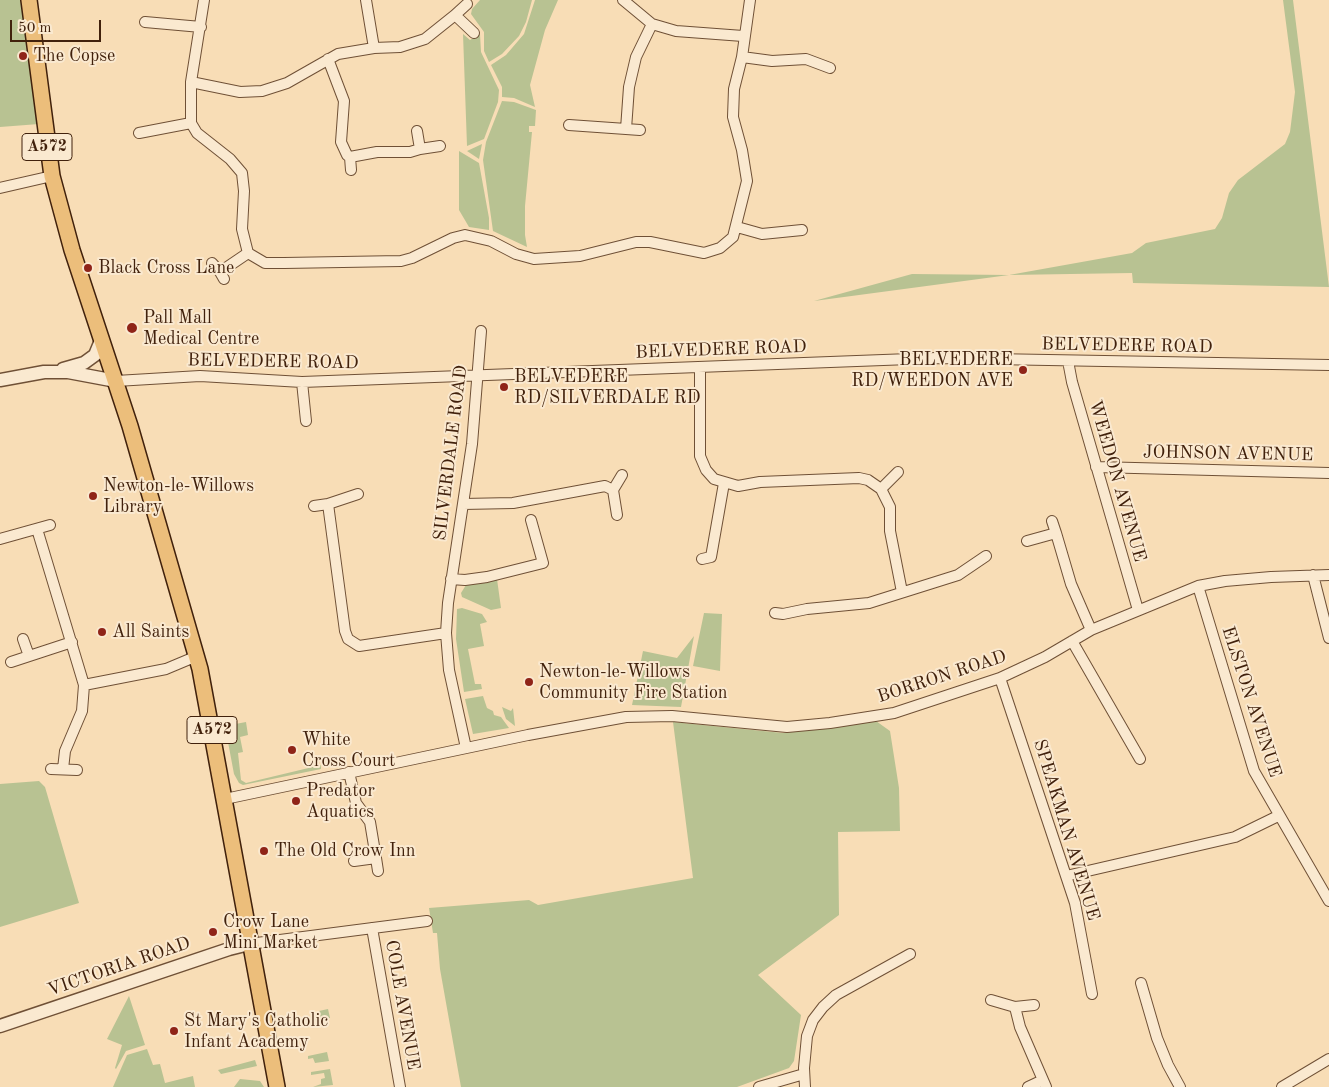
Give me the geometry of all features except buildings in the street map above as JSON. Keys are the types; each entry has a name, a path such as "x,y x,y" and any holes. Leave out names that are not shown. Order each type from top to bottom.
{"main road":[{"name":"A572","path":"28,0 52,176 72,250 116,381 197,656 277,1087"}],"street":[{"path":"204,0 191,82 191,123 197,133 230,159 242,173 244,191 242,229 248,253 266,263 401,261 412,258 453,238 465,235 491,240 516,254 534,259 580,256 636,242 650,242 704,253 727,244 737,227 747,181 742,150 733,117 734,89 742,57 750,0"},
{"path":"366,0 374,48"},
{"path":"623,0 652,24 676,31 744,36"},
{"path":"191,82 234,91 262,91 287,83 338,54 374,48 400,47 425,39 467,4"},
{"path":"455,15 474,33"},
{"path":"145,22 201,26"},
{"path":"626,130 629,87 636,57 652,24"},
{"path":"742,57 772,61 806,59 830,69"},
{"path":"328,59 342,93 344,109 341,142 346,155 350,157 377,152 410,152 440,146"},
{"path":"139,133 191,123"},
{"path":"569,125 640,130"},
{"path":"417,131 420,149"},
{"path":"350,157 351,170"},
{"path":"0,188 52,176"},
{"path":"737,227 762,234 803,230"},
{"path":"212,263 222,275 248,253"},
{"name":"SILVERDALE ROAD","path":"466,748 449,670 446,633 451,579 472,444 481,331"},
{"path":"0,380 84,363 96,355 102,338"},
{"name":"BELVEDERE ROAD","path":"116,381 200,376 302,382 936,358 1329,365"},
{"name":"WEEDON AVENUE","path":"1068,361 1072,382 1138,610"},
{"path":"700,367 700,456 710,475 724,483 738,486 760,482 859,478 868,480 881,489 890,507 890,531 902,592"},
{"path":"44,372 68,372 116,381"},
{"path":"302,382 306,421"},
{"name":"JOHNSON AVENUE","path":"1096,467 1329,473"},
{"path":"881,489 898,472"},
{"path":"617,515 613,490 622,475"},
{"path":"710,559 724,483"},
{"path":"463,504 513,503 606,486 613,490"},
{"path":"314,506 328,504 358,494"},
{"path":"328,504 345,631 348,638 360,646 446,633"},
{"path":"451,579 465,580 488,577 544,563 531,520"},
{"path":"1052,521 1071,584 1091,630"},
{"path":"0,539 50,524"},
{"path":"37,529 84,685 82,712 65,752 63,769"},
{"path":"1027,541 1056,534"},
{"path":"775,614 857,606 958,575 973,567 986,555"},
{"path":"1312,575 1329,638"},
{"name":"BORRON ROAD","path":"225,799 466,748 626,717 672,716 787,728 812,726 894,712 1000,678 1091,630 1198,586 1234,580 1312,575 1329,576"},
{"name":"ELSTON AVENUE","path":"1198,586 1246,750 1254,771 1278,816 1329,901"},
{"path":"23,638 29,656"},
{"path":"1072,641 1140,759"},
{"path":"11,662 72,642"},
{"path":"84,685 166,669 197,656"},
{"name":"SPEAKMAN AVENUE","path":"1000,678 1079,919 1092,994"},
{"path":"51,769 77,770"},
{"path":"349,772 356,803 370,822 378,870"},
{"path":"1066,876 1235,837 1249,832 1278,816"},
{"path":"354,861 376,858"},
{"path":"249,944 427,921"},
{"name":"COLE AVENUE","path":"372,928 400,1087"},
{"name":"VICTORIA ROAD","path":"0,1026 229,948 249,944"},
{"path":"805,1087 804,1074 807,1036 813,1020 823,1007 836,995 910,954"},
{"path":"1141,983 1157,1038 1168,1065 1180,1087"},
{"path":"991,1000 1016,1007 1034,1005"},
{"path":"1016,1007 1020,1027 1044,1084 1028,1087"},
{"path":"1282,1087 1329,1059"},
{"path":"759,1087 804,1074"}],"green space":[{"path":"0,0 23,0 39,124 0,127"},
{"path":"480,0 532,0 526,22 519,36 502,54 489,62 484,51 484,32 471,14 472,9"},
{"path":"535,0 558,0 545,30 530,85 535,107 514,98 502,97 502,87 491,65 506,55 524,34"},
{"path":"1283,0 1293,0 1329,287 1133,283 1132,273 1009,275 1132,253 1146,243 1215,229 1222,218 1229,193 1238,180 1285,144 1290,132 1295,92"},
{"path":"463,34 470,40 480,34 481,52 499,90 498,102 484,139 467,146"},
{"path":"502,101 514,102 536,110 535,126 529,126 529,132 532,132 525,206 527,247 493,231 483,160 486,142"},
{"path":"482,144 479,159 467,151"},
{"path":"459,151 479,163 489,218 489,230 469,227 459,210"},
{"path":"912,274 1009,275 814,301"},
{"path":"497,579 501,608 491,610 462,597 461,593 466,585"},
{"path":"462,608 482,614 487,622 480,624 484,646 468,649 475,684 481,684 482,689 464,692 456,639 457,609"},
{"path":"704,613 722,614 720,671 693,666"},
{"path":"694,636 681,707 632,705 643,651 677,658"},
{"path":"483,696 487,708 493,711 494,715 501,717 509,728 473,734 465,699"},
{"path":"502,707 511,711 513,708 515,726 506,719"},
{"path":"876,721 890,731 899,788 900,831 838,832 839,915 758,975 801,1015 794,1061 789,1068 737,1087 461,1087 440,969 437,933 433,933 429,908 529,900 538,905 693,878 673,722 783,733"},
{"path":"246,722 248,735 240,737 243,752 238,753 241,780 246,783 321,765 321,769 243,785 239,783 234,774 225,726"},
{"path":"39,781 45,787 79,903 0,927 0,784"},
{"path":"129,996 145,1045 126,1051 116,1069 122,1045 107,1039"},
{"path":"328,1009 330,1018 312,1021 311,1017 320,1015 319,1011"},
{"path":"147,1049 153,1065 160,1064 165,1083 193,1076 195,1087 113,1087 127,1055"},
{"path":"327,1052 329,1061 315,1063 313,1058 308,1059 308,1056"},
{"path":"255,1060 257,1066 221,1074 218,1070"},
{"path":"330,1069 333,1085 313,1087 321,1084 321,1079 325,1078 324,1073 311,1075 311,1072"},
{"path":"240,1079 260,1081 264,1087 234,1087"}],"place":[{"name":"The Copse","path":"23,56"},
{"name":"Black Cross Lane","path":"88,268"},
{"name":"Pall Mall Medical Centre","path":"132,328"},
{"name":"BELVEDERE RD/WEEDON AVE","path":"1023,370"},
{"name":"BELVEDERE RD/SILVERDALE RD","path":"504,387"},
{"name":"Newton-le-Willows Library","path":"93,496"},
{"name":"All Saints","path":"102,632"},
{"name":"Newton-le-Willows Community Fire Station","path":"529,682"},
{"name":"White Cross Court","path":"292,750"},
{"name":"Predator Aquatics","path":"296,801"},
{"name":"The Old Crow Inn","path":"264,851"},
{"name":"Crow Lane Mini Market","path":"213,932"},
{"name":"St Mary's Catholic Infant Academy","path":"174,1031"}]}
